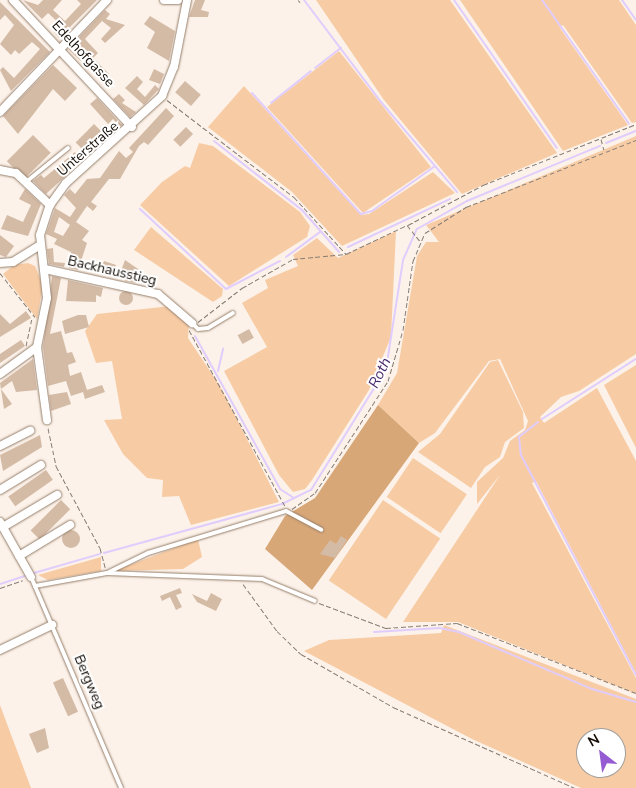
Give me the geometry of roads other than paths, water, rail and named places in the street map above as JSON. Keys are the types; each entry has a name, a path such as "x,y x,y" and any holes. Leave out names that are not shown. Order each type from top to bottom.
{"street":[{"path":"0,112 60,47 107,0"},
{"path":"164,0 178,0"},
{"name":"Unterstraße","path":"47,420 37,347 47,298 45,269 39,246 50,205 66,183 132,127 162,96 174,67 188,0"},
{"name":"Edelhofgasse","path":"15,1 60,47 132,127"},
{"path":"0,170 10,169 50,205"},
{"path":"0,264 13,262 39,246"},
{"name":"Backhausstieg","path":"45,269 158,294 192,323"},
{"path":"0,374 37,347"},
{"path":"0,446 30,431"},
{"path":"0,490 41,465"},
{"path":"31,577 1,525 58,494"},
{"path":"19,556 70,526"},
{"path":"0,650 52,625"}],"lane":[{"path":"26,182 68,148"},
{"path":"192,323 198,329 208,328 233,313"},
{"path":"107,573 148,553 286,511 321,530"},
{"path":"35,586 107,573 242,581 262,579 315,601"},
{"name":"Bergweg","path":"31,577 121,788"}],"waterway":[{"path":"304,0 381,102 457,192"},
{"path":"454,0 557,148"},
{"path":"542,0 629,124"},
{"path":"622,0 636,20"},
{"path":"315,68 341,48"},
{"path":"271,103 311,71"},
{"path":"252,93 361,214 372,211 435,166"},
{"name":"Roth","path":"606,143 636,131"},
{"path":"214,141 302,210 339,252"},
{"name":"Roth","path":"104,553 282,504 311,490 386,369 403,260 417,229 467,201 600,146"},
{"path":"348,247 450,199"},
{"path":"140,209 226,289 280,261"},
{"path":"286,257 320,232"},
{"path":"195,336 280,489 294,498"},
{"path":"218,371 223,349"},
{"path":"542,419 636,359"},
{"path":"538,422 519,437 521,455 636,675"},
{"name":"Roth","path":"34,573 100,554"},
{"name":"Roth","path":"0,584 25,576"},
{"path":"374,632 440,628 459,632 592,689 636,702"}]}
